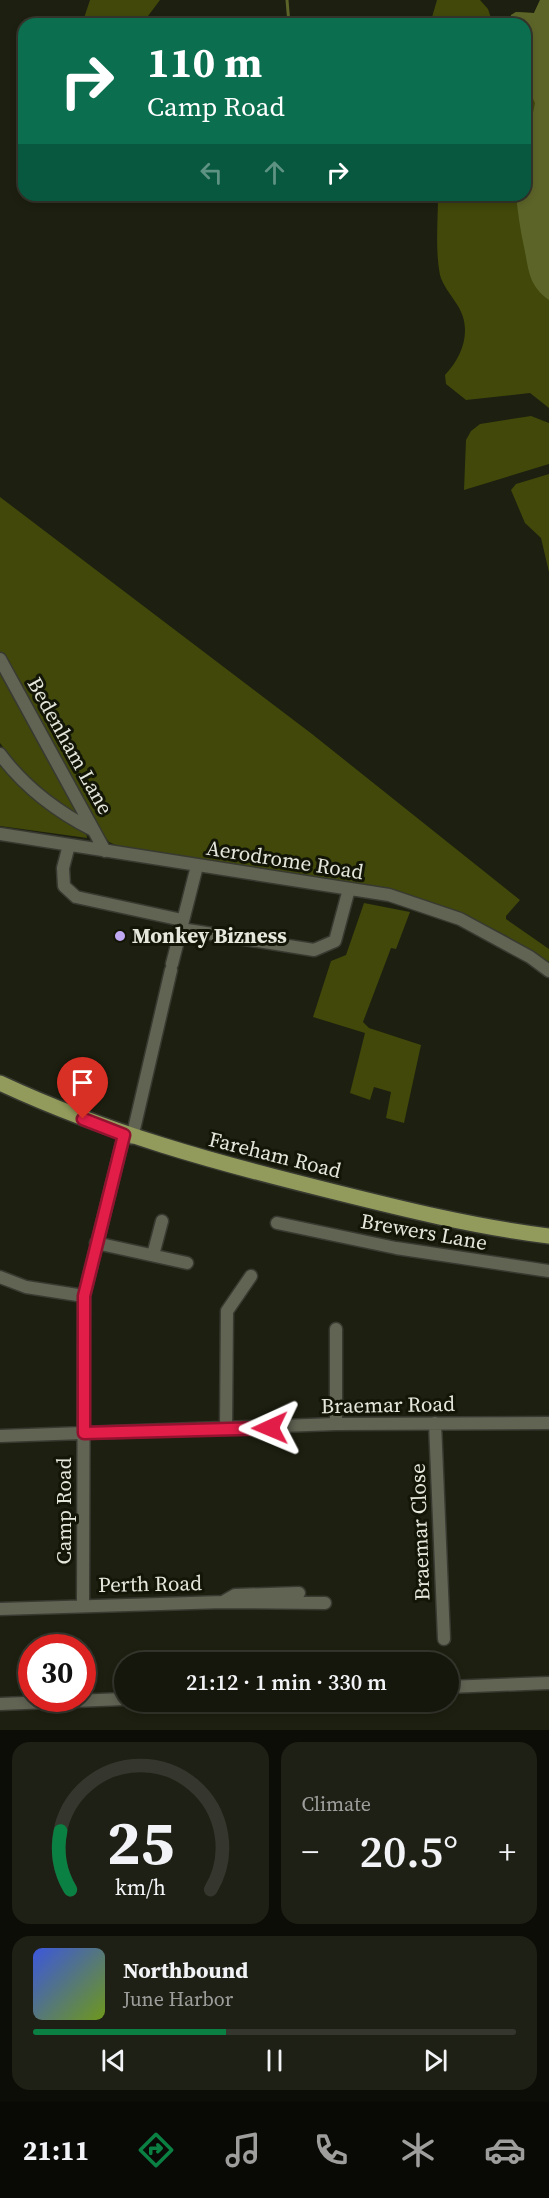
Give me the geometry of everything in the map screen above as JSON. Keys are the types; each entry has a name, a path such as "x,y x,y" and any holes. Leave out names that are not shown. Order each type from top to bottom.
{"main road":[{"name":"Fareham Road","path":"0,1083 42,1103 128,1136 215,1163 444,1219 549,1236"}],"street":[{"name":"Bedenham Lane","path":"0,659 105,851"},
{"path":"0,754 18,778 56,809 94,831"},
{"name":"Aerodrome Road","path":"0,834 389,895 460,919 530,957 549,971"},
{"path":"69,844 63,868 64,886 76,897 182,925 314,950 335,941 349,889"},
{"path":"128,1136 197,866"},
{"name":"Camp Road","path":"83,1605 84,1296 96,1243 128,1136"},
{"path":"153,1255 162,1221"},
{"name":"Brewers Lane","path":"277,1223 457,1258 549,1271"},
{"path":"96,1243 187,1263"},
{"path":"225,1429 227,1311 251,1276"},
{"path":"0,1277 26,1287 84,1296"},
{"path":"336,1329 336,1424"},
{"name":"Braemar Road","path":"0,1436 336,1424 549,1423"},
{"name":"Braemar Close","path":"435,1424 444,1639"},
{"name":"Perth Road","path":"0,1609 223,1602 235,1594 298,1593"},
{"path":"223,1602 325,1603"},
{"path":"459,1687 549,1683"},
{"path":"0,1704 114,1699"}],"shaded area":[{"path":"90,0 160,0 146,18 84,18"},
{"path":"437,0 480,0 488,9 491,18 432,18"},
{"path":"540,0 549,0 549,408 530,393 466,400 446,384 445,375 457,359 465,331 461,312 440,275 437,245 438,201 531,201 531,18 510,18 516,12 534,13"},
{"path":"540,0 549,0 549,300 537,289 530,276 517,201 531,201 531,123 535,103 531,95 531,18 510,18 516,12 534,13"},
{"path":"531,416 549,423 549,464 464,490 466,440 471,431 480,424"},
{"path":"549,474 549,572 541,538 525,523 511,490 516,484"},
{"path":"0,497 312,734 520,900 506,919 549,949 549,962 505,935 465,915 399,892 118,846 109,842 94,823 0,652"},
{"path":"0,670 78,811 75,815 24,775 0,743"},
{"path":"0,764 28,794 50,812 86,832 87,838 0,826"},
{"path":"364,903 410,912 396,949 391,948 363,1022 369,1028 421,1045 404,1123 386,1118 391,1092 374,1087 370,1100 350,1093 365,1033 313,1017 331,961 346,955"}],"waterway":[{"path":"287,0 288,18"}],"place":[{"name":"Monkey Bizness","path":"120,936"}],"route":[{"path":"83,1119 124,1135 87,1275 84,1296 84,1433 270,1428"}]}
